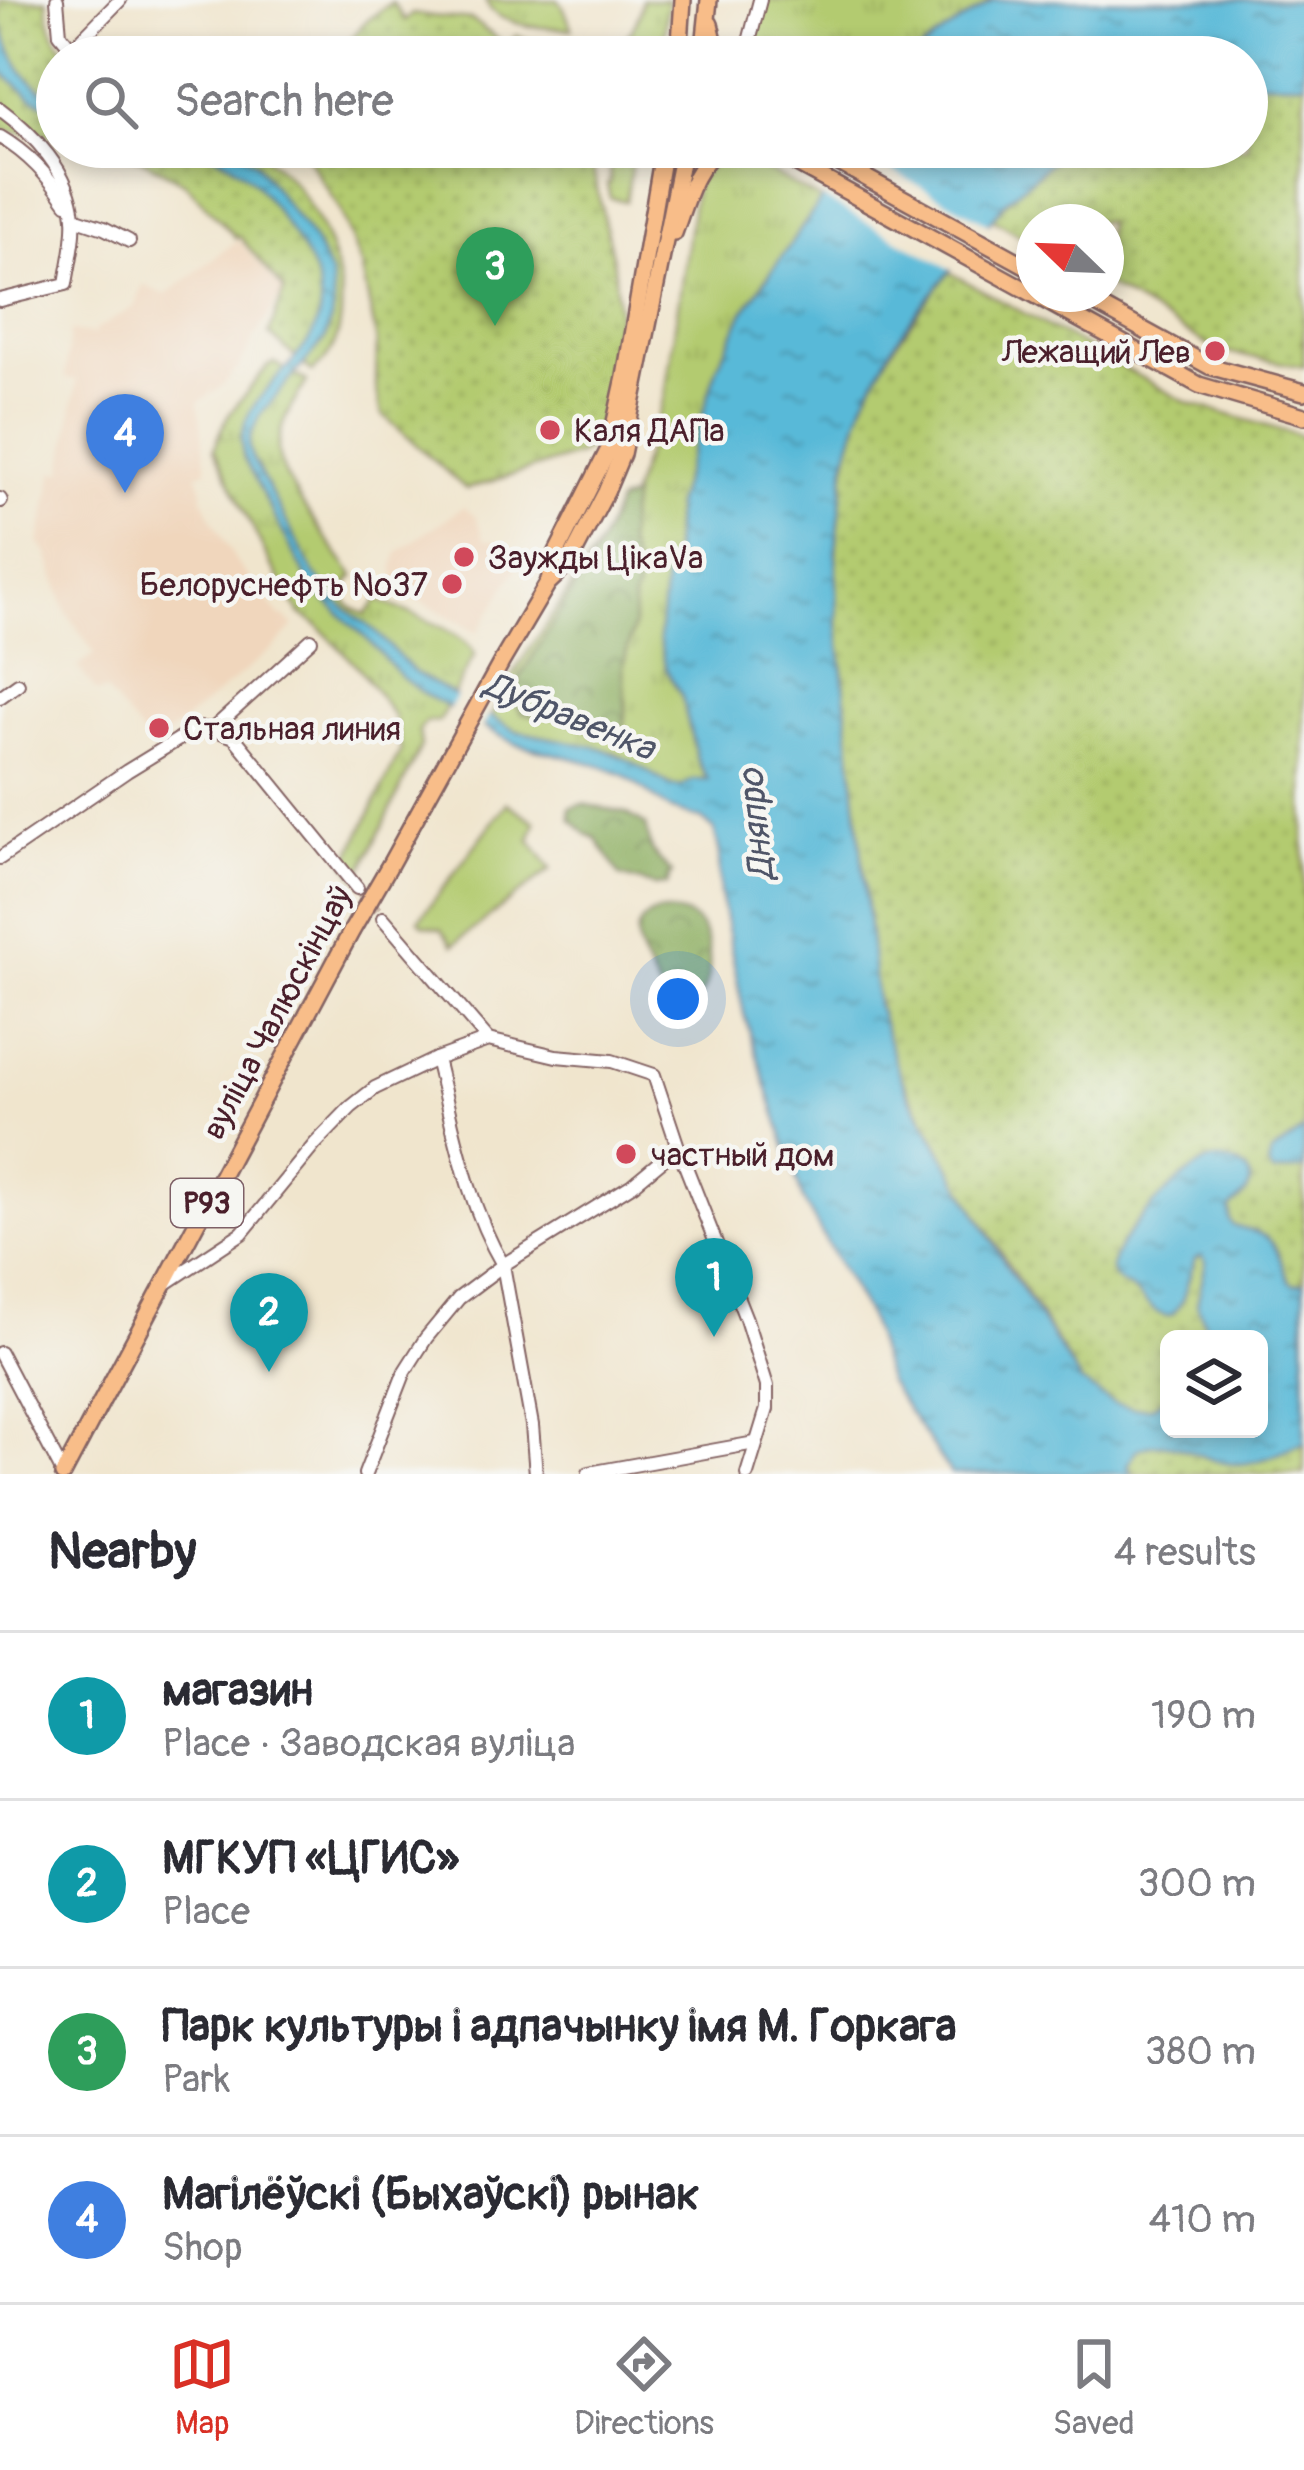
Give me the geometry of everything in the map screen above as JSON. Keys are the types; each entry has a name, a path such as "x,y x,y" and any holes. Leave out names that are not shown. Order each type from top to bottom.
{"main road":[{"path":"680,36 683,0"},
{"name":"вуліца Чалюскінцаў","path":"63,1474 351,932 548,583 557,552 593,486 609,449 625,376 660,168"},
{"name":"вуліца Чалюскінцаў","path":"548,583 569,562 622,454 680,168"},
{"path":"653,304 699,168"},
{"path":"804,168 1199,385 1304,416"},
{"path":"848,168 1016,260"},
{"path":"1111,312 1209,366 1304,392"}],"street":[{"path":"57,0 62,36"},
{"path":"90,36 120,0"},
{"path":"750,36 760,0"},
{"path":"0,109 36,140"},
{"path":"0,137 36,164"},
{"path":"40,168 74,214 129,241"},
{"path":"0,300 66,284 74,214 55,168"},
{"path":"213,729 311,640"},
{"path":"0,698 18,684"},
{"path":"0,858 197,728 213,729 234,737 357,888"},
{"path":"382,918 488,1040"},
{"path":"164,1285 242,1233 315,1144 375,1088 488,1040 556,1056 612,1060 654,1075 746,1319 767,1386 767,1409 747,1474"},
{"path":"436,1059 473,1203 503,1265 532,1425 536,1474"},
{"path":"365,1474 395,1390 426,1338 458,1298 632,1185 678,1148"},
{"path":"0,1353 63,1474"},
{"path":"589,1474 755,1443"}],"shaded area":[{"path":"238,240 283,292 239,367 198,402 207,470 197,473 210,515 237,563 280,616 294,626 152,747 106,691 96,692 78,667 95,654 66,612 47,552 39,543 54,472 63,472 77,380 65,378 70,332 95,334 134,307 143,285 166,295"},
{"path":"463,507 476,517 484,539 521,553 517,568 478,632 396,588 398,552"}],"green space":[{"path":"0,0 47,0 56,36 36,36 36,133 0,128"},
{"path":"485,0 558,0 572,29 510,21"},
{"path":"642,0 668,0 664,36 626,36"},
{"path":"763,0 994,0 940,36 754,36"},
{"path":"392,2 405,21 412,14 472,20 494,36 353,36"},
{"path":"1268,82 1304,82 1304,367 1218,351 1124,296 1124,204 1016,204 1016,233 991,218 1043,168 1268,168"},
{"path":"157,168 277,168 304,197 329,247 341,303 339,330 330,353 312,372 269,334 284,290 239,236 185,183"},
{"path":"314,168 593,168 614,265 618,311 599,430 591,445 578,455 466,489 382,414 376,388 377,342 361,265 339,208"},
{"path":"631,168 626,201 610,198 610,170"},
{"path":"709,168 762,168 821,200 745,310 717,367 675,505 673,555 666,567 664,596 666,669 682,697 697,759 709,781 680,787 616,753 516,731 491,717 517,668 631,496 665,396 696,181"},
{"path":"949,272 1186,402 1304,437 1304,1474 1132,1474 958,1180 896,1065 879,1007 869,946 841,677 836,580 837,531 853,435 869,390 892,349"},
{"path":"274,363 307,381 284,422 280,462 297,496 354,576 342,591 347,603 366,614 378,600 445,629 475,654 439,721 426,722 419,731 421,746 358,878 346,863 401,750 394,716 359,668 300,614 214,449 227,417"},
{"path":"633,497 627,545 640,579 623,667 624,729 600,734 569,720 521,713 513,698 520,677 595,554 618,502"},
{"path":"507,803 536,822 530,840 551,869 453,945 442,929 419,920"},
{"path":"583,804 626,813 646,825 651,848 672,873 667,885 620,876 596,838 571,819 570,808"},
{"path":"658,912 687,916 705,937 708,978 701,995 686,1007 676,1007 665,998 639,949 641,924"}],"water":[{"path":"994,0 1304,0 1304,82 1268,82 1268,36 940,36"},
{"path":"0,20 19,66 36,85 36,100 0,70"},
{"name":"Дняпро","path":"237,168 259,168 314,241 331,276 334,309 325,339 259,416 249,447 314,573 342,606 374,630 414,672 516,731 601,748 680,787 693,780 708,780 659,639 666,567 673,555 675,505 717,367 745,310 821,200 837,168 1044,168 1007,200 909,322 864,401 846,461 836,549 838,625 877,1004 909,1095 1008,1268 1081,1382 1113,1403 1133,1408 1160,1402 1160,1438 1268,1438 1268,1330 1207,1330 1197,1304 1206,1262 1202,1256 1195,1259 1182,1301 1167,1316 1117,1280 1112,1270 1114,1258 1135,1226 1184,1177 1216,1160 1244,1168 1249,1187 1230,1208 1230,1221 1266,1237 1289,1280 1304,1283 1304,1443 1238,1464 1174,1446 1148,1446 1135,1451 1128,1466 1132,1474 951,1474 887,1380 869,1319 803,1200 744,1014 720,894 714,829 701,819 669,809 624,775 516,744 422,693 308,580 244,459 242,436 249,415 308,342 318,321 320,298 312,267 274,208"},
{"path":"1304,1130 1304,1169 1273,1173 1268,1165 1271,1154"}],"pier":[{"path":"830,168 887,168 992,226 956,272 817,195"},
{"path":"459,692 492,710 480,732 447,714"}],"tunnel":[{"path":"357,888 383,918"}],"place":[{"name":"Парк культуры і адпачынку імя М. Горкага","path":"495,326"},
{"name":"Лежащий Лев","path":"1215,351"},
{"name":"Каля ДАПа","path":"550,430"},
{"name":"Магілёўскі (Быхаўскі) рынак","path":"125,493"},
{"name":"Заужды ЦікаVа","path":"464,557"},
{"name":"Белоруснефть №37","path":"452,584"},
{"name":"Стальная линия","path":"159,728"},
{"name":"частный дом","path":"626,1154"},
{"name":"магазин","path":"714,1337"},
{"name":"МГКУП «ЦГИС»","path":"269,1372"}],"water label":[{"name":"Дубравенка","path":"570,715"}]}
